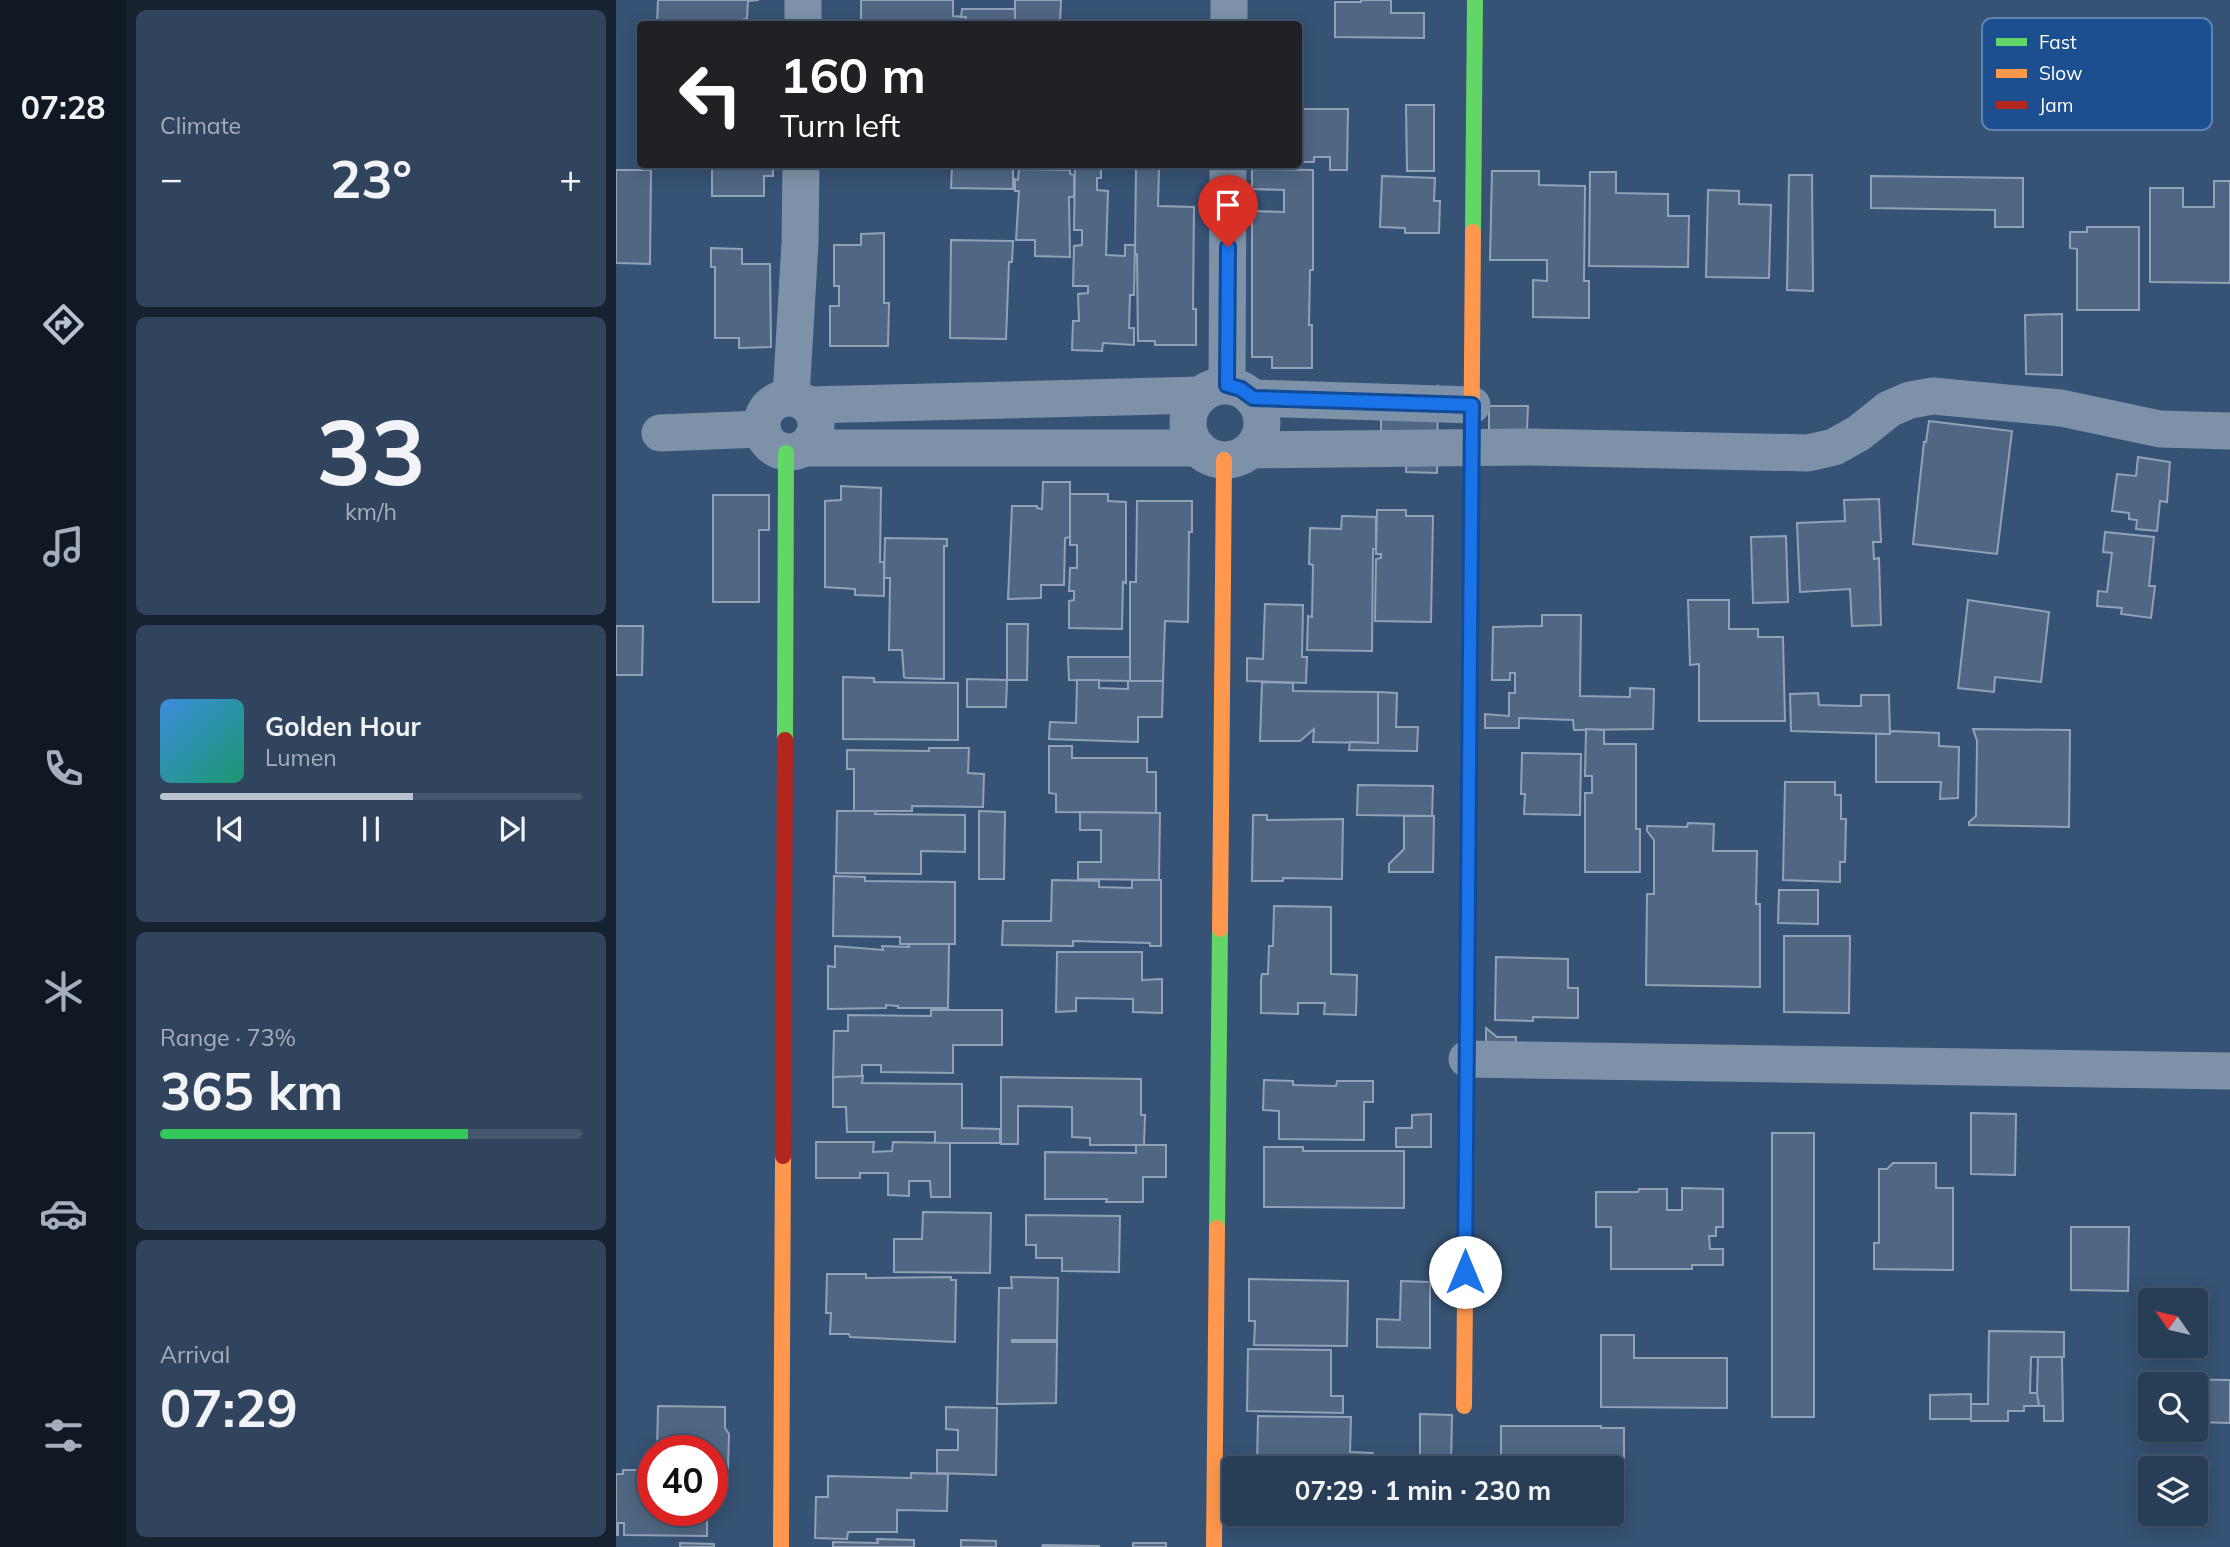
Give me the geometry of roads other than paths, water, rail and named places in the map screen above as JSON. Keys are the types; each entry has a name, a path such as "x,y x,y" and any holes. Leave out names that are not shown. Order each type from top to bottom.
{"street":[{"path":"803,0 803,21"},
{"path":"1229,0 1229,21"},
{"path":"1464,1406 1475,0"},
{"path":"784,443 814,435 816,419 800,401 801,168"},
{"path":"1227,393 1228,168"},
{"path":"781,1547 784,443 764,412 775,400 1227,393 1472,405"},
{"path":"1224,453 1191,436 1189,422 1192,408 1227,393"},
{"path":"1224,453 1259,438 1262,424 1260,410 1227,393"},
{"path":"660,433 784,443 1224,453 1530,446 1808,453 1834,447 1859,433 1889,409 1910,400 1933,396 2061,408 2160,429 2230,431"},
{"path":"1354,401 1355,448"},
{"path":"1214,1547 1224,453"},
{"path":"1467,1059 2230,1071"}]}
